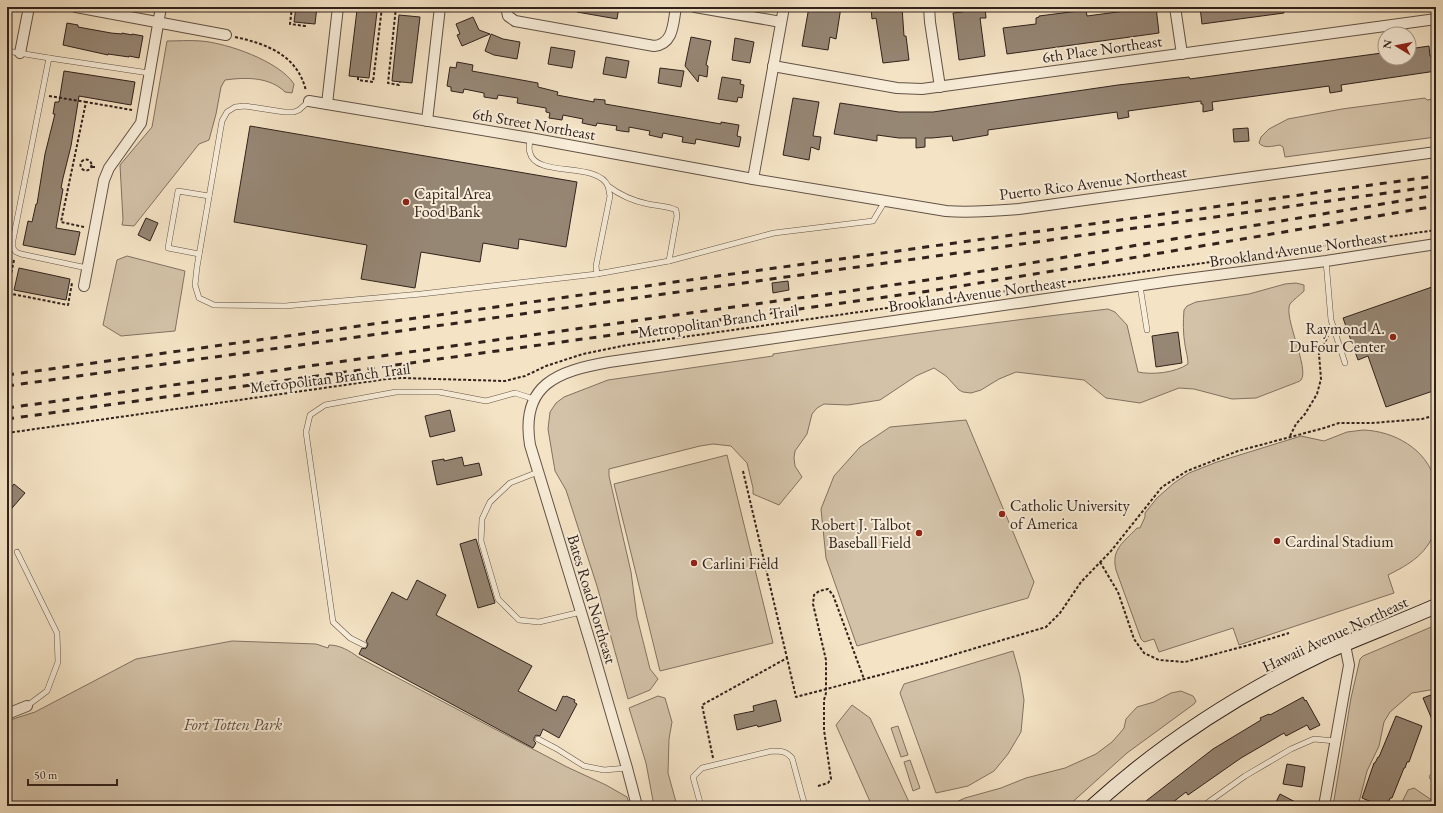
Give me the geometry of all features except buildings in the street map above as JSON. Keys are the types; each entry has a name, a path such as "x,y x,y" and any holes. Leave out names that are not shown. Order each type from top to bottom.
{"street":[{"path":"20,53 29,7"},
{"path":"76,7 226,35"},
{"path":"84,286 104,180 109,168 141,123 161,7"},
{"path":"327,104 338,7"},
{"path":"506,7 508,16 515,21 654,46 667,42 671,34 676,7"},
{"path":"695,7 781,22"},
{"path":"754,179 784,7"},
{"path":"929,7 940,87"},
{"path":"1175,7 1182,54"},
{"path":"426,121 440,9"},
{"name":"6th Place Northeast","path":"773,66 902,88 922,89 1436,19"},
{"name":"6th Street Northeast","path":"309,101 530,138 754,179"},
{"name":"Puerto Rico Avenue Northeast","path":"754,179 946,211 984,212 1027,208 1436,152"},
{"name":"Brookland Avenue Northeast","path":"534,400 541,389 559,376 572,370 609,362 1326,261 1436,244"},
{"name":"Bates Road Northeast","path":"534,400 530,414 528,436 530,445 581,612 637,806"},
{"name":"Hawaii Avenue Northeast","path":"1093,806 1147,761 1200,723 1261,686 1314,658 1436,606"},
{"path":"1324,806 1350,665 1345,645"},
{"path":"7,714 28,706"}],"lane":[{"path":"7,51 150,73"},
{"path":"49,58 13,240 13,248 16,252 21,254 87,268"},
{"path":"309,101 299,110 294,112 244,106 235,107 227,112 222,122 199,254 195,285 200,298 214,305 285,306 421,294 597,274 669,261 774,233 873,222 885,200"},
{"path":"530,138 529,153 533,161 542,165 591,174 601,178 617,193 629,199 676,210 677,216 669,261"},
{"path":"597,274 596,266 610,196 608,186"},
{"path":"199,254 168,248 178,191 209,196"},
{"path":"1326,261 1331,320 1345,363"},
{"path":"1140,286 1147,330"},
{"path":"364,645 350,638 333,622 306,432 310,415 325,405 396,392 439,392 486,401 515,393 534,400"},
{"path":"538,472 510,483 490,502 482,518 482,541 498,599 519,620 539,622 581,612"},
{"path":"17,552 57,632 58,662 47,691 28,706"},
{"path":"538,739 584,766 604,770 627,768"},
{"path":"1203,806 1244,776 1291,748 1314,739 1335,741"},
{"path":"700,806 693,777 702,768 772,751 782,751 788,753 792,758 805,806"}],"path":[{"path":"292,7 290,24 305,26 305,23"},
{"path":"358,77 358,80 373,82 382,7"},
{"path":"396,7 388,83 399,85 400,82"},
{"path":"401,7 440,9"},
{"path":"226,35 253,41 270,47 283,55 295,66 304,82 309,101"},
{"path":"43,94 132,110"},
{"path":"86,102 61,222 95,230"},
{"path":"80,164 83,160 88,160 92,162 92,166"},
{"path":"73,163 80,164"},
{"path":"80,164 85,171 90,170 92,166"},
{"path":"92,166 96,167"},
{"name":"Metropolitan Branch Trail","path":"7,433 387,379 402,378 505,381 525,376 546,366 582,354 627,345 1436,230"},
{"path":"16,252 8,293 68,305 73,279"},
{"path":"1290,436 1296,424 1305,414 1317,394 1321,379 1319,354 1334,328"},
{"path":"743,471 796,697 936,660 1046,627 1060,612 1081,582 1111,551 1162,486 1187,471 1231,454 1339,423 1385,422 1436,415"},
{"path":"1100,562 1118,592 1134,639 1144,653 1160,660 1184,662 1254,644 1289,633"},
{"path":"818,786 828,783 831,779 824,730 824,700 826,689 825,654 813,604 814,596 818,591 823,589 828,590 833,595 864,679"},
{"path":"714,765 702,705 786,658"}],"green space":[{"path":"167,41 212,42 238,49 265,61 287,76 294,84 292,93 285,92 272,83 257,79 241,78 225,80 221,87 209,140 199,144 134,226 122,225 120,165 152,127"},
{"path":"1425,98 1427,100 1436,99 1436,137 1285,157 1283,147 1280,145 1266,147 1259,143 1261,137 1269,129 1288,119 1342,109"},
{"path":"127,256 185,271 175,331 121,336 103,325 117,260"},
{"path":"1296,283 1304,285 1304,291 1290,304 1289,311 1302,365 1303,374 1301,380 1256,398 1232,399 1194,389 1179,388 1140,403 1106,398 1084,380 1016,372 999,379 981,390 971,393 959,390 946,376 934,368 916,376 880,400 848,405 824,404 817,408 812,414 807,434 795,451 795,466 802,477 779,505 753,494 747,463 731,446 713,444 700,446 609,469 609,476 631,572 637,617 650,669 658,679 650,690 628,699 597,586 566,490 555,471 548,429 550,412 556,403 564,397 608,380 773,356 773,354 982,324 1108,309 1115,312 1127,325 1138,372 1150,373 1170,371 1188,364 1183,328 1184,310 1187,306 1196,302 1249,294 1285,284"},
{"name":"Robert J. Talbot Baseball Field","path":"966,420 1034,582 1028,598 857,646 826,558 821,509 834,476 860,447 890,427"},
{"name":"Cardinal Stadium","path":"1363,430 1386,434 1408,444 1425,460 1431,470 1436,486 1436,527 1433,536 1424,551 1418,557 1404,567 1388,575 1394,593 1239,645 1233,628 1159,652 1154,639 1144,642 1141,639 1116,570 1115,557 1123,542 1137,528 1140,528 1145,517 1145,513 1157,498 1174,483 1189,473 1217,462 1301,436 1324,441 1347,432"},
{"name":"Carlini Field","path":"727,455 773,643 660,671 614,484"},
{"path":"1436,625 1436,688 1412,693 1390,712 1384,722 1379,746 1367,771 1358,806 1333,806 1351,698 1360,659 1363,656"},
{"name":"Fort Totten Park","path":"232,641 316,644 328,648 329,645 345,649 567,767 606,785 627,797 630,806 7,806 7,721 35,712 136,659"},
{"path":"1013,651 1020,676 1024,700 1021,732 1008,754 994,771 968,786 936,793 900,693 904,684"},
{"path":"1181,691 1193,696 1196,701 1194,704 1127,753 1068,806 948,806 965,798 1001,788 1026,778 1065,768 1096,754 1112,742 1120,733 1124,728 1126,719 1137,707 1154,702 1171,693"},
{"path":"658,696 665,698 672,722 669,739 668,773 676,806 654,806 646,763 629,708"},
{"path":"852,705 870,718 909,802 932,806 872,806 836,725"},
{"path":"898,726 908,755 901,757 891,728"},
{"path":"910,760 920,788 913,791 904,762"},
{"path":"1414,788 1436,803 1436,806 1400,806 1408,790"}],"railway":[{"path":"7,375 1436,176"},
{"path":"7,386 1436,186"},
{"path":"7,408 935,279 1436,195"},
{"path":"7,419 936,290 1436,206"}],"place":[{"name":"Capital Area Food Bank","path":"406,202"},
{"name":"Raymond A. DuFour Center","path":"1393,337"},
{"name":"Catholic University of America","path":"1002,514"},
{"name":"Robert J. Talbot Baseball Field","path":"919,533"},
{"name":"Cardinal Stadium","path":"1277,541"},
{"name":"Carlini Field","path":"694,563"}]}
